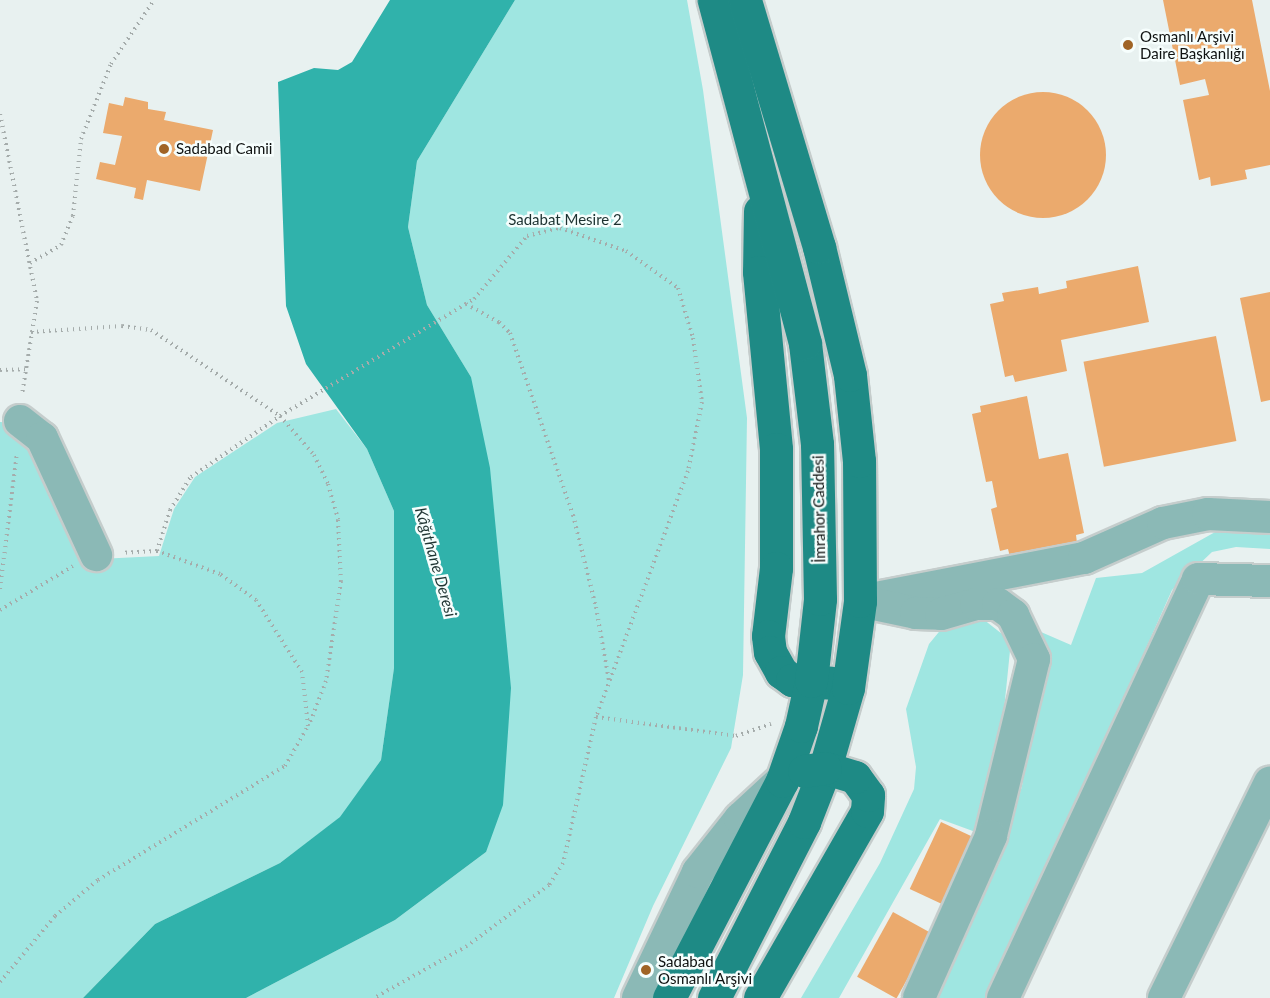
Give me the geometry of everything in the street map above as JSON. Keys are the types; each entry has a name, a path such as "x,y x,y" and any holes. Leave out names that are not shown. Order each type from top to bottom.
{"main road":[{"name":"İmrahor Caddesi","path":"669,998 782,781 801,726 811,681 820,599 821,518 813,401 805,343 762,173 714,0"},
{"path":"714,998 804,822 825,768 850,676 860,601 859,461 850,375 819,247 745,0"},
{"path":"762,173 759,272 776,459 776,568 768,636 770,652 781,672 792,680 826,683 850,676"},
{"path":"760,998 867,811 868,795 863,783 825,768 782,781"}],"street":[{"path":"20,421 42,438 96,555"},
{"path":"860,601 1084,558 1163,523 1208,514 1270,517"},
{"path":"1003,998 1198,579 1270,581"},
{"path":"860,601 916,613 940,614 976,604 998,604 1013,615 1034,659 991,836 919,998"},
{"path":"638,998 698,872 740,819 782,781"},
{"path":"1164,998 1270,783"}],"path":[{"path":"30,263 61,245 73,216 81,139 111,64 154,0"},
{"path":"0,114 37,301 25,369 0,589"},
{"path":"157,551 170,510 191,477 280,416 466,304 527,236 560,228 626,251 678,288 693,338 702,402 688,471 596,717 562,864 549,885 467,946 374,998"},
{"path":"466,304 499,322 513,342 573,515 596,607 609,682"},
{"path":"0,982 55,916 98,880 285,766 308,726 326,681 341,581 338,520 328,484 314,455 280,416 151,330 122,326 31,332"},
{"path":"0,370 25,369"},
{"path":"0,610 42,582 96,555 157,551 220,574 256,600 302,672 308,726"},
{"path":"596,717 736,736 773,723"}],"green space":[{"name":"Sadabat Mesire 2","path":"515,0 687,0 703,90 747,418 743,675 731,748 653,906 614,998 246,998 395,920 486,852 471,377 427,305 408,227 417,161"},
{"path":"336,409 367,449 394,511 394,668 381,760 341,817 280,863 155,924 83,998 0,998 0,422 17,423 99,559 159,556 174,509 195,477 277,423"},
{"path":"1233,522 1270,522 1270,549 1236,547 1212,552 1172,590 990,998 933,998 999,863 1022,786 1042,655 1041,632 1071,645 1096,578 1142,573"},
{"path":"983,619 1011,641 1000,749 981,834 940,819 839,998 801,998 880,863 914,789 916,767 906,709 929,644 943,627"}],"water":[{"name":"Kâğıthane Deresi","path":"390,0 515,0 417,161 408,227 427,305 471,377 490,468 511,688 503,805 486,852 395,920 246,998 83,998 155,924 280,863 340,817 381,760 394,668 394,511 367,449 306,364 286,306 278,82 314,68 338,70 352,62"}],"building":[{"path":"1163,0 1252,0 1270,91 1270,165 1245,170 1247,179 1211,186 1210,177 1199,180 1183,100 1209,95 1205,79 1180,85"},
{"path":"1043,92 1067,97 1088,110 1101,131 1106,155 1101,179 1088,200 1067,213 1043,218 1019,213 998,200 985,179 980,155 985,131 998,110 1019,97"},
{"name":"Sadabad Camii","path":"125,97 148,102 148,109 166,112 164,120 213,130 200,191 147,180 143,200 134,198 136,188 96,179 100,162 115,165 122,136 103,133 109,103 123,106"},
{"path":"1138,266 1149,322 1061,340 1067,371 1015,382 1013,375 1005,377 990,304 1004,301 1002,293 1038,287 1039,294 1067,288 1066,281"},
{"path":"1270,292 1270,400 1261,402 1240,298"},
{"path":"1216,336 1236,441 1104,467 1083,362"},
{"path":"1027,396 1039,459 1068,453 1084,533 1076,535 1077,543 1010,557 1008,549 1000,551 991,509 997,507 992,481 986,482 972,414 981,412 980,406"},
{"path":"941,822 982,841 951,908 910,889"},
{"path":"893,912 932,934 897,998 857,977"}],"place":[{"name":"Osmanlı Arşivi Daire Başkanlığı","path":"1128,45"},
{"name":"Sadabad Camii","path":"164,149"},
{"name":"Sadabad Osmanlı Arşivi","path":"646,970"}]}
